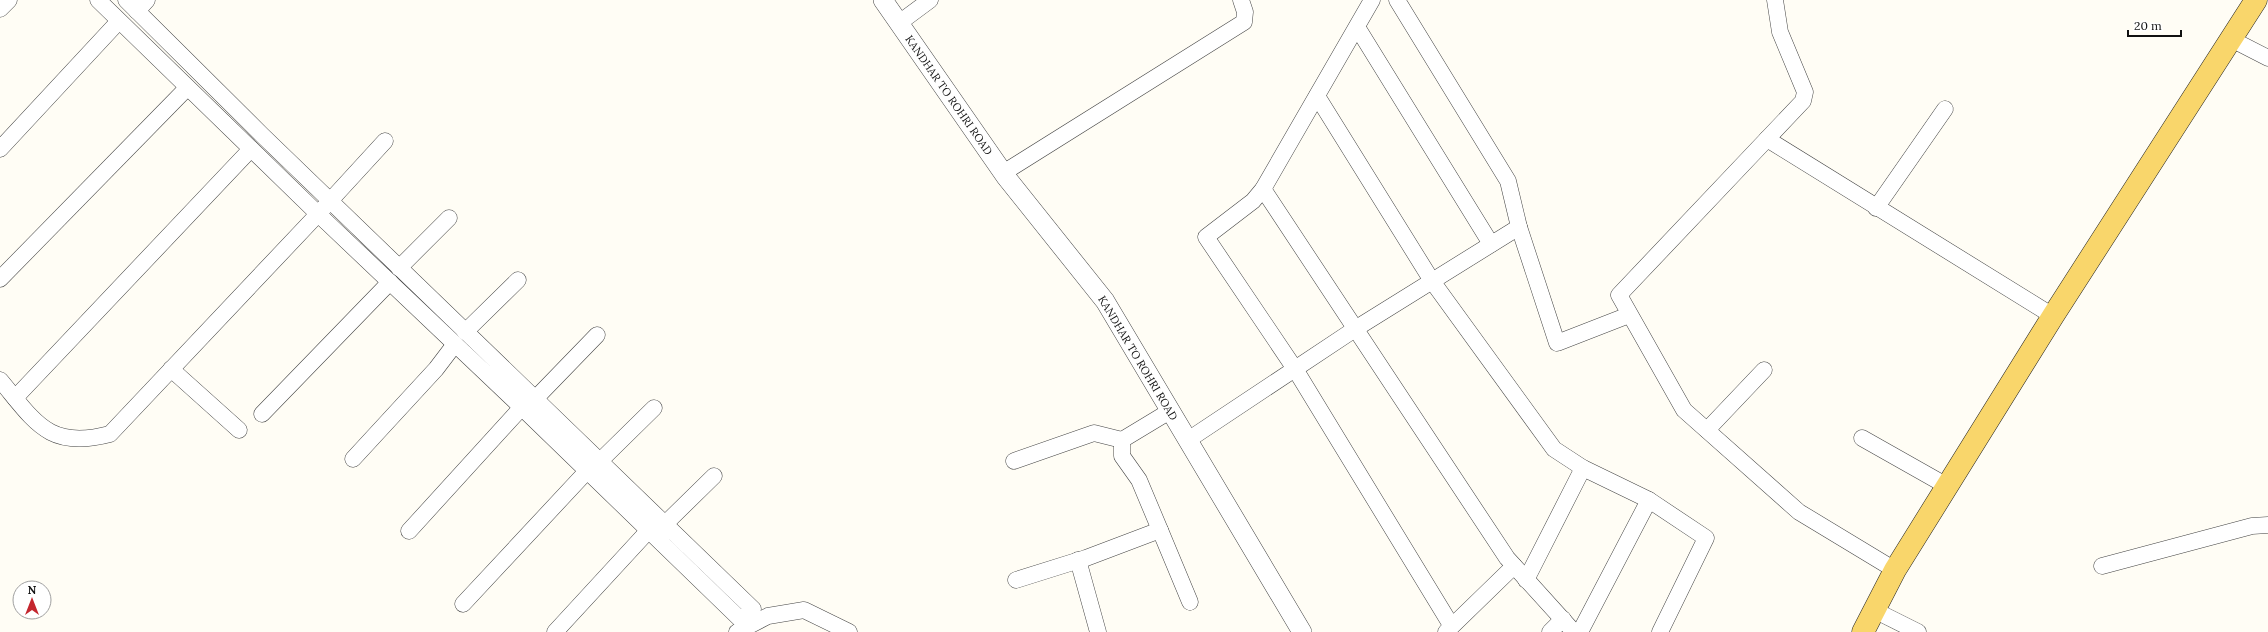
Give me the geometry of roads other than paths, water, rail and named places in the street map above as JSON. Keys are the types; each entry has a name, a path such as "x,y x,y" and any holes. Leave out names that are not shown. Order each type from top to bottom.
{"main road":[{"path":"1863,632 1895,570 1947,486 2053,316 2256,0"}],"street":[{"path":"0,9 9,0"},
{"path":"98,0 187,88 390,282 460,338 594,466 665,524 753,609 741,620 649,530 594,466"},
{"name":"KANDHAR TO ROHRI ROAD","path":"883,0 1003,172 1105,301 1302,632"},
{"path":"899,24 930,0"},
{"path":"1003,172 1244,22 1245,12 1241,0"},
{"path":"1372,0 1263,189 1253,201 1206,236 1295,369 1449,629 1514,566"},
{"path":"1397,0 1508,181 1519,227 1557,343 1629,316"},
{"path":"1775,0 1776,20 1805,92 1802,101 1619,295 1629,316 1684,410 1799,512 1895,570"},
{"path":"136,4 330,201 399,268 460,338"},
{"path":"0,149 119,21"},
{"path":"1357,27 1491,244"},
{"path":"2231,39 2268,58"},
{"path":"0,278 187,88"},
{"path":"1317,96 1432,281 1554,449 1583,468 1648,500 1706,538 1660,632"},
{"path":"1876,208 1945,108"},
{"path":"1767,139 1876,208 2053,316"},
{"path":"0,380 39,426 53,434 67,439 96,437 110,434 385,141"},
{"path":"15,398 251,149"},
{"path":"1263,189 1514,566 1574,632"},
{"path":"399,268 449,218"},
{"path":"1188,440 1355,329 1519,227"},
{"path":"353,459 436,369 460,338 518,280"},
{"path":"262,414 390,282"},
{"path":"409,531 528,403 597,335"},
{"path":"172,369 239,430"},
{"path":"1707,430 1764,370"},
{"path":"463,604 594,466 654,408"},
{"path":"1014,461 1094,433 1122,440 1170,411"},
{"path":"1862,438 1947,486"},
{"path":"1122,440 1122,456 1139,480 1190,602"},
{"path":"1526,580 1583,468"},
{"path":"665,524 714,476"},
{"path":"1580,632 1648,500"},
{"path":"2102,566 2252,526 2268,525"},
{"path":"555,632 649,530"},
{"path":"1016,580 1078,560 1160,530"},
{"path":"1078,560 1098,632"},
{"path":"738,632 768,616 804,610 849,632"},
{"path":"1874,610 1918,632"},
{"path":"1550,632 1563,619"}]}
